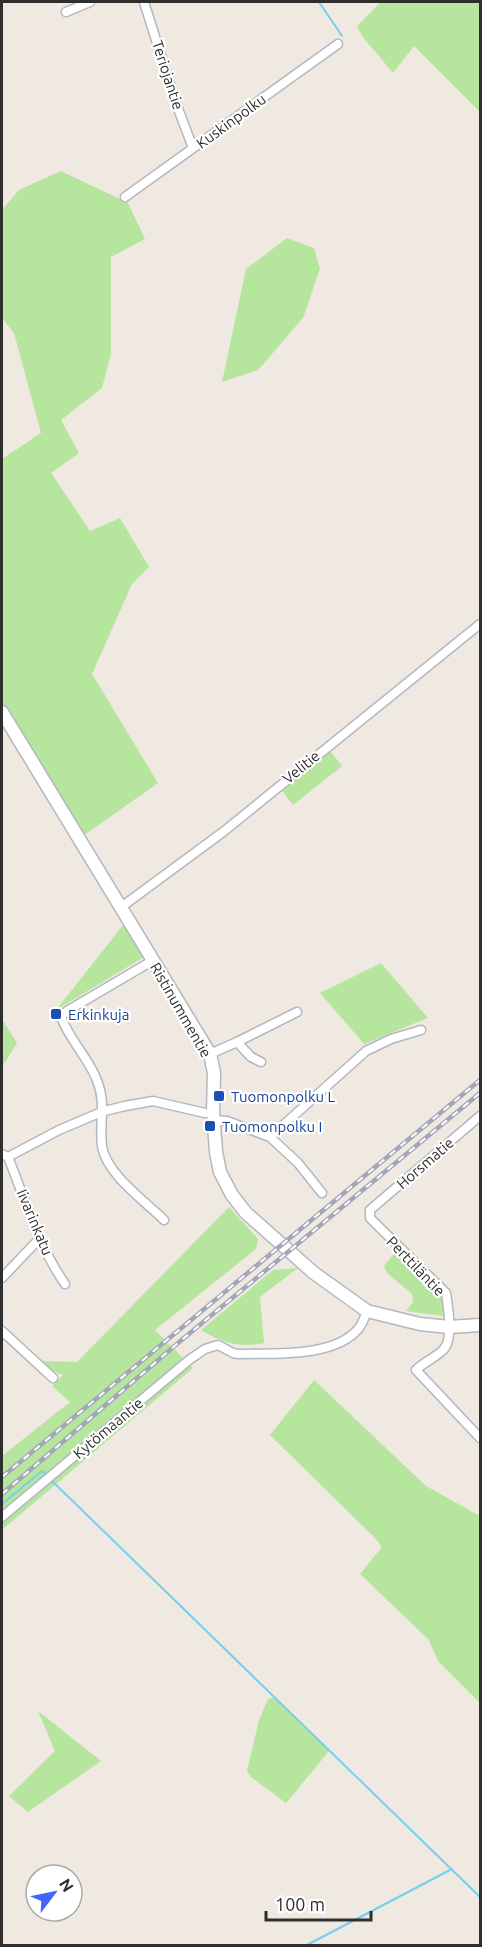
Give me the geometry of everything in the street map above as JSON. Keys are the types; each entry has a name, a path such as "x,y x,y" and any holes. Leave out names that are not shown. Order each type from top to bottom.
{"street":[{"path":"66,12 90,2"},
{"name":"Teriojantie","path":"144,2 177,106 193,148"},
{"name":"Kuskinpolku","path":"125,197 338,44"},
{"name":"Velitie","path":"120,908 223,832 480,624"},
{"name":"Ristinummentie","path":"2,712 210,1054 214,1072 210,1116 220,1172 232,1196 246,1213 314,1273 367,1311 420,1324 449,1327 480,1325"},
{"path":"152,961 67,1011 61,1017 96,1077 104,1111 101,1130 103,1149 112,1169 164,1220"},
{"path":"210,1054 297,1012"},
{"path":"270,1137 366,1051 421,1030"},
{"path":"237,1042 251,1057 261,1062"},
{"path":"5,1155 104,1111 153,1101 227,1121 270,1137 298,1163 322,1193"},
{"name":"Horsmatie","path":"370,1210 480,1116"},
{"name":"Iivarinkatu","path":"5,1155 40,1238 65,1284"},
{"name":"Perttiläntie","path":"370,1210 370,1218 447,1293 449,1327"},
{"path":"2,1278 40,1238"},
{"name":"Kytömaantie","path":"2,1517 189,1360 205,1350 218,1346 238,1354 319,1350 339,1344 350,1337 359,1328 367,1311"},
{"path":"449,1327 449,1340 446,1348 416,1370 480,1438"},
{"path":"2,1331 53,1378"}],"green space":[{"path":"381,2 480,2 480,112 414,46 393,73 362,36 357,26"},
{"path":"61,171 128,203 145,239 111,257 111,354 102,388 61,420 79,453 51,473 90,531 120,518 149,567 132,584 92,674 158,783 83,836 2,702 2,459 41,433 14,333 2,318 2,210 19,190"},
{"path":"287,238 314,248 320,269 303,318 258,370 222,382 246,269"},
{"path":"328,748 342,766 293,805 279,787"},
{"path":"124,924 144,957 56,1010"},
{"path":"381,963 428,1018 364,1044 320,993"},
{"path":"2,1019 17,1043 2,1067"},
{"path":"229,1207 258,1239 256,1249 155,1330 193,1368 2,1530 2,1456 70,1402 52,1386 63,1375 52,1371 40,1361 77,1362"},
{"path":"397,1250 445,1299 443,1316 406,1311 413,1302 412,1294 387,1273 384,1266"},
{"path":"298,1268 260,1297 264,1343 247,1345 231,1343 201,1330 273,1270"},
{"path":"314,1380 426,1486 480,1516 480,1703 439,1662 428,1639 360,1574 382,1547 376,1539 270,1435"},
{"path":"274,1697 329,1751 286,1803 251,1777 247,1771 259,1720 268,1699"},
{"path":"38,1711 101,1761 28,1812 9,1796 55,1751"}],"waterway":[{"path":"319,2 342,36"},
{"path":"2,1504 42,1471 47,1475"},
{"path":"50,1479 480,1897"},
{"path":"305,1946 452,1869"}],"railway":[{"path":"2,1477 480,1080"},
{"path":"2,1494 178,1343 480,1093"}],"place":[{"name":"Erkinkuja","path":"56,1014"},
{"name":"Tuomonpolku L","path":"219,1096"},
{"name":"Tuomonpolku I","path":"210,1126"}]}
